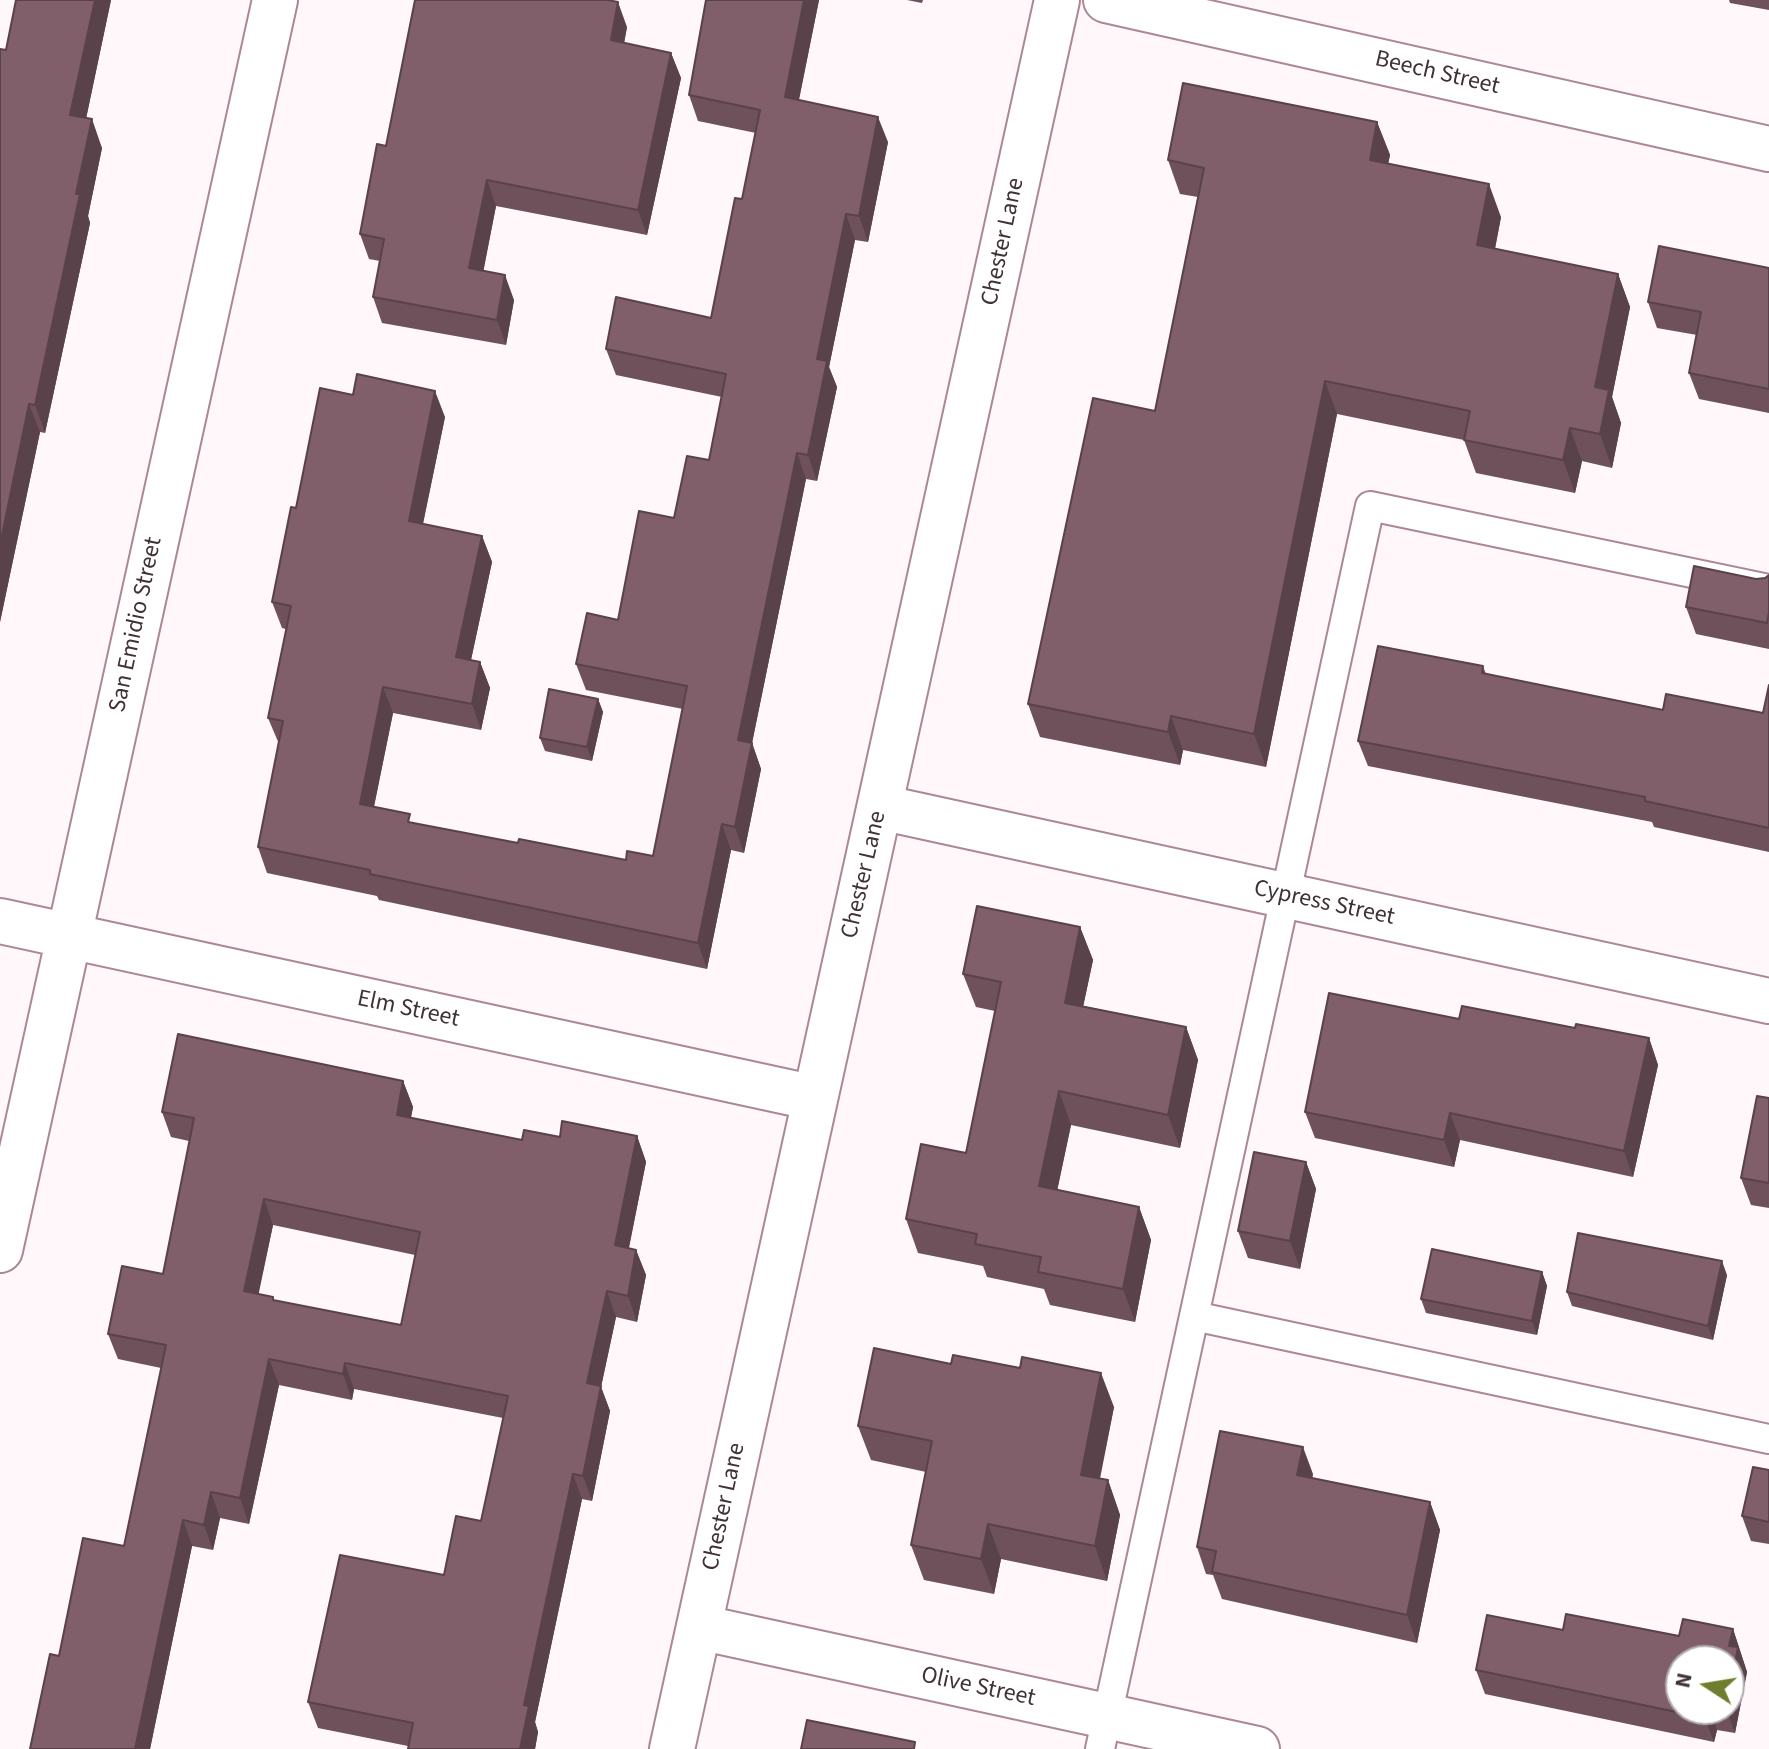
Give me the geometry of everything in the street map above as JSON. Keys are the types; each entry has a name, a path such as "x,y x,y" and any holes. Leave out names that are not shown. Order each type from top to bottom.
{"street":[{"name":"San Emidio Street","path":"0,1250 275,0"},
{"name":"Chester Lane","path":"672,1749 1057,0"},
{"name":"Beech Street","path":"1106,0 1769,149"},
{"name":"Cypress Street","path":"880,807 1769,1001"},
{"name":"Elm Street","path":"0,921 815,1098"},
{"name":"Olive Street","path":"699,1627 1103,1733 1257,1749"}],"lane":[{"path":"1103,1733 1370,506 1769,589"},
{"path":"1194,1316 1769,1439"}],"building":[{"path":"16,0 95,0 70,115 92,119 76,194 80,194 35,405 29,404 0,545 0,49 6,50"},
{"path":"415,0 618,2 611,40 671,53 638,210 487,180 469,268 505,275 497,320 373,297 384,239 360,234 377,144 386,146"},
{"path":"706,0 804,0 785,97 878,117 859,216 846,214 817,359 827,361 808,455 797,453 738,740 752,743 735,827 722,824 698,943 370,874 370,870 258,847 283,721 268,718 291,606 272,602 291,507 296,508 320,388 353,395 357,374 435,391 409,521 482,536 456,657 480,662 472,704 383,687 360,804 410,814 408,822 518,843 519,839 626,860 627,851 653,856 687,686 576,664 587,613 618,620 639,511 674,518 687,456 709,460 726,374 606,349 616,297 711,318 735,198 742,199 760,110 689,95"},
{"path":"1183,83 1377,122 1370,160 1489,184 1477,245 1618,274 1595,387 1609,390 1600,434 1570,428 1563,460 1464,440 1470,411 1325,381 1254,734 1171,716 1168,732 1028,704 1093,398 1155,411 1204,168 1168,160"},
{"path":"1659,246 1769,268 1769,389 1689,373 1701,312 1648,302"},
{"path":"1694,566 1756,579 1769,575 1767,623 1686,607"},
{"path":"1378,646 1483,666 1482,673 1663,710 1666,694 1763,713 1769,685 1769,828 1645,801 1645,797 1358,741"},
{"path":"549,689 598,699 587,747 540,738"},
{"path":"977,906 1080,927 1065,1003 1186,1027 1168,1115 1059,1091 1039,1186 1139,1207 1123,1289 1038,1272 1041,1257 975,1244 977,1234 906,1219 921,1144 966,1153 1001,982 963,974"},
{"path":"1329,993 1459,1019 1462,1006 1575,1028 1576,1024 1649,1038 1624,1151 1450,1113 1444,1140 1305,1112"},
{"path":"178,1034 403,1081 397,1115 522,1140 524,1130 560,1137 562,1121 637,1136 615,1245 636,1250 628,1296 607,1291 587,1383 601,1386 583,1476 573,1474 524,1705 529,1706 520,1749 408,1749 413,1723 308,1702 340,1555 444,1575 456,1516 481,1521 508,1396 345,1363 343,1374 269,1359 240,1498 211,1492 204,1525 183,1520 135,1749 30,1749 50,1654 59,1656 83,1538 124,1546 166,1345 108,1334 122,1266 163,1274 194,1118 162,1112","holes":["264,1199 420,1232 401,1325 273,1300 273,1297 244,1291"]},
{"path":"1757,1096 1769,1098 1769,1183 1741,1178"},
{"path":"1254,1152 1306,1162 1290,1241 1238,1231"},
{"path":"1578,1233 1722,1261 1708,1326 1567,1292"},
{"path":"1432,1249 1542,1272 1532,1321 1421,1299"},
{"path":"874,1348 951,1364 953,1355 1020,1368 1022,1357 1101,1373 1081,1475 1108,1480 1095,1546 988,1524 981,1559 911,1545 932,1441 858,1426"},
{"path":"1220,1431 1303,1447 1297,1475 1430,1502 1407,1615 1212,1572 1216,1551 1197,1547"},
{"path":"1753,1467 1769,1470 1769,1522 1742,1516"},
{"path":"1566,1614 1679,1636 1683,1619 1733,1629 1729,1645 1665,1645 1665,1710 1476,1670 1487,1615 1563,1630"},
{"path":"807,1720 915,1742 914,1749 801,1749"}]}
